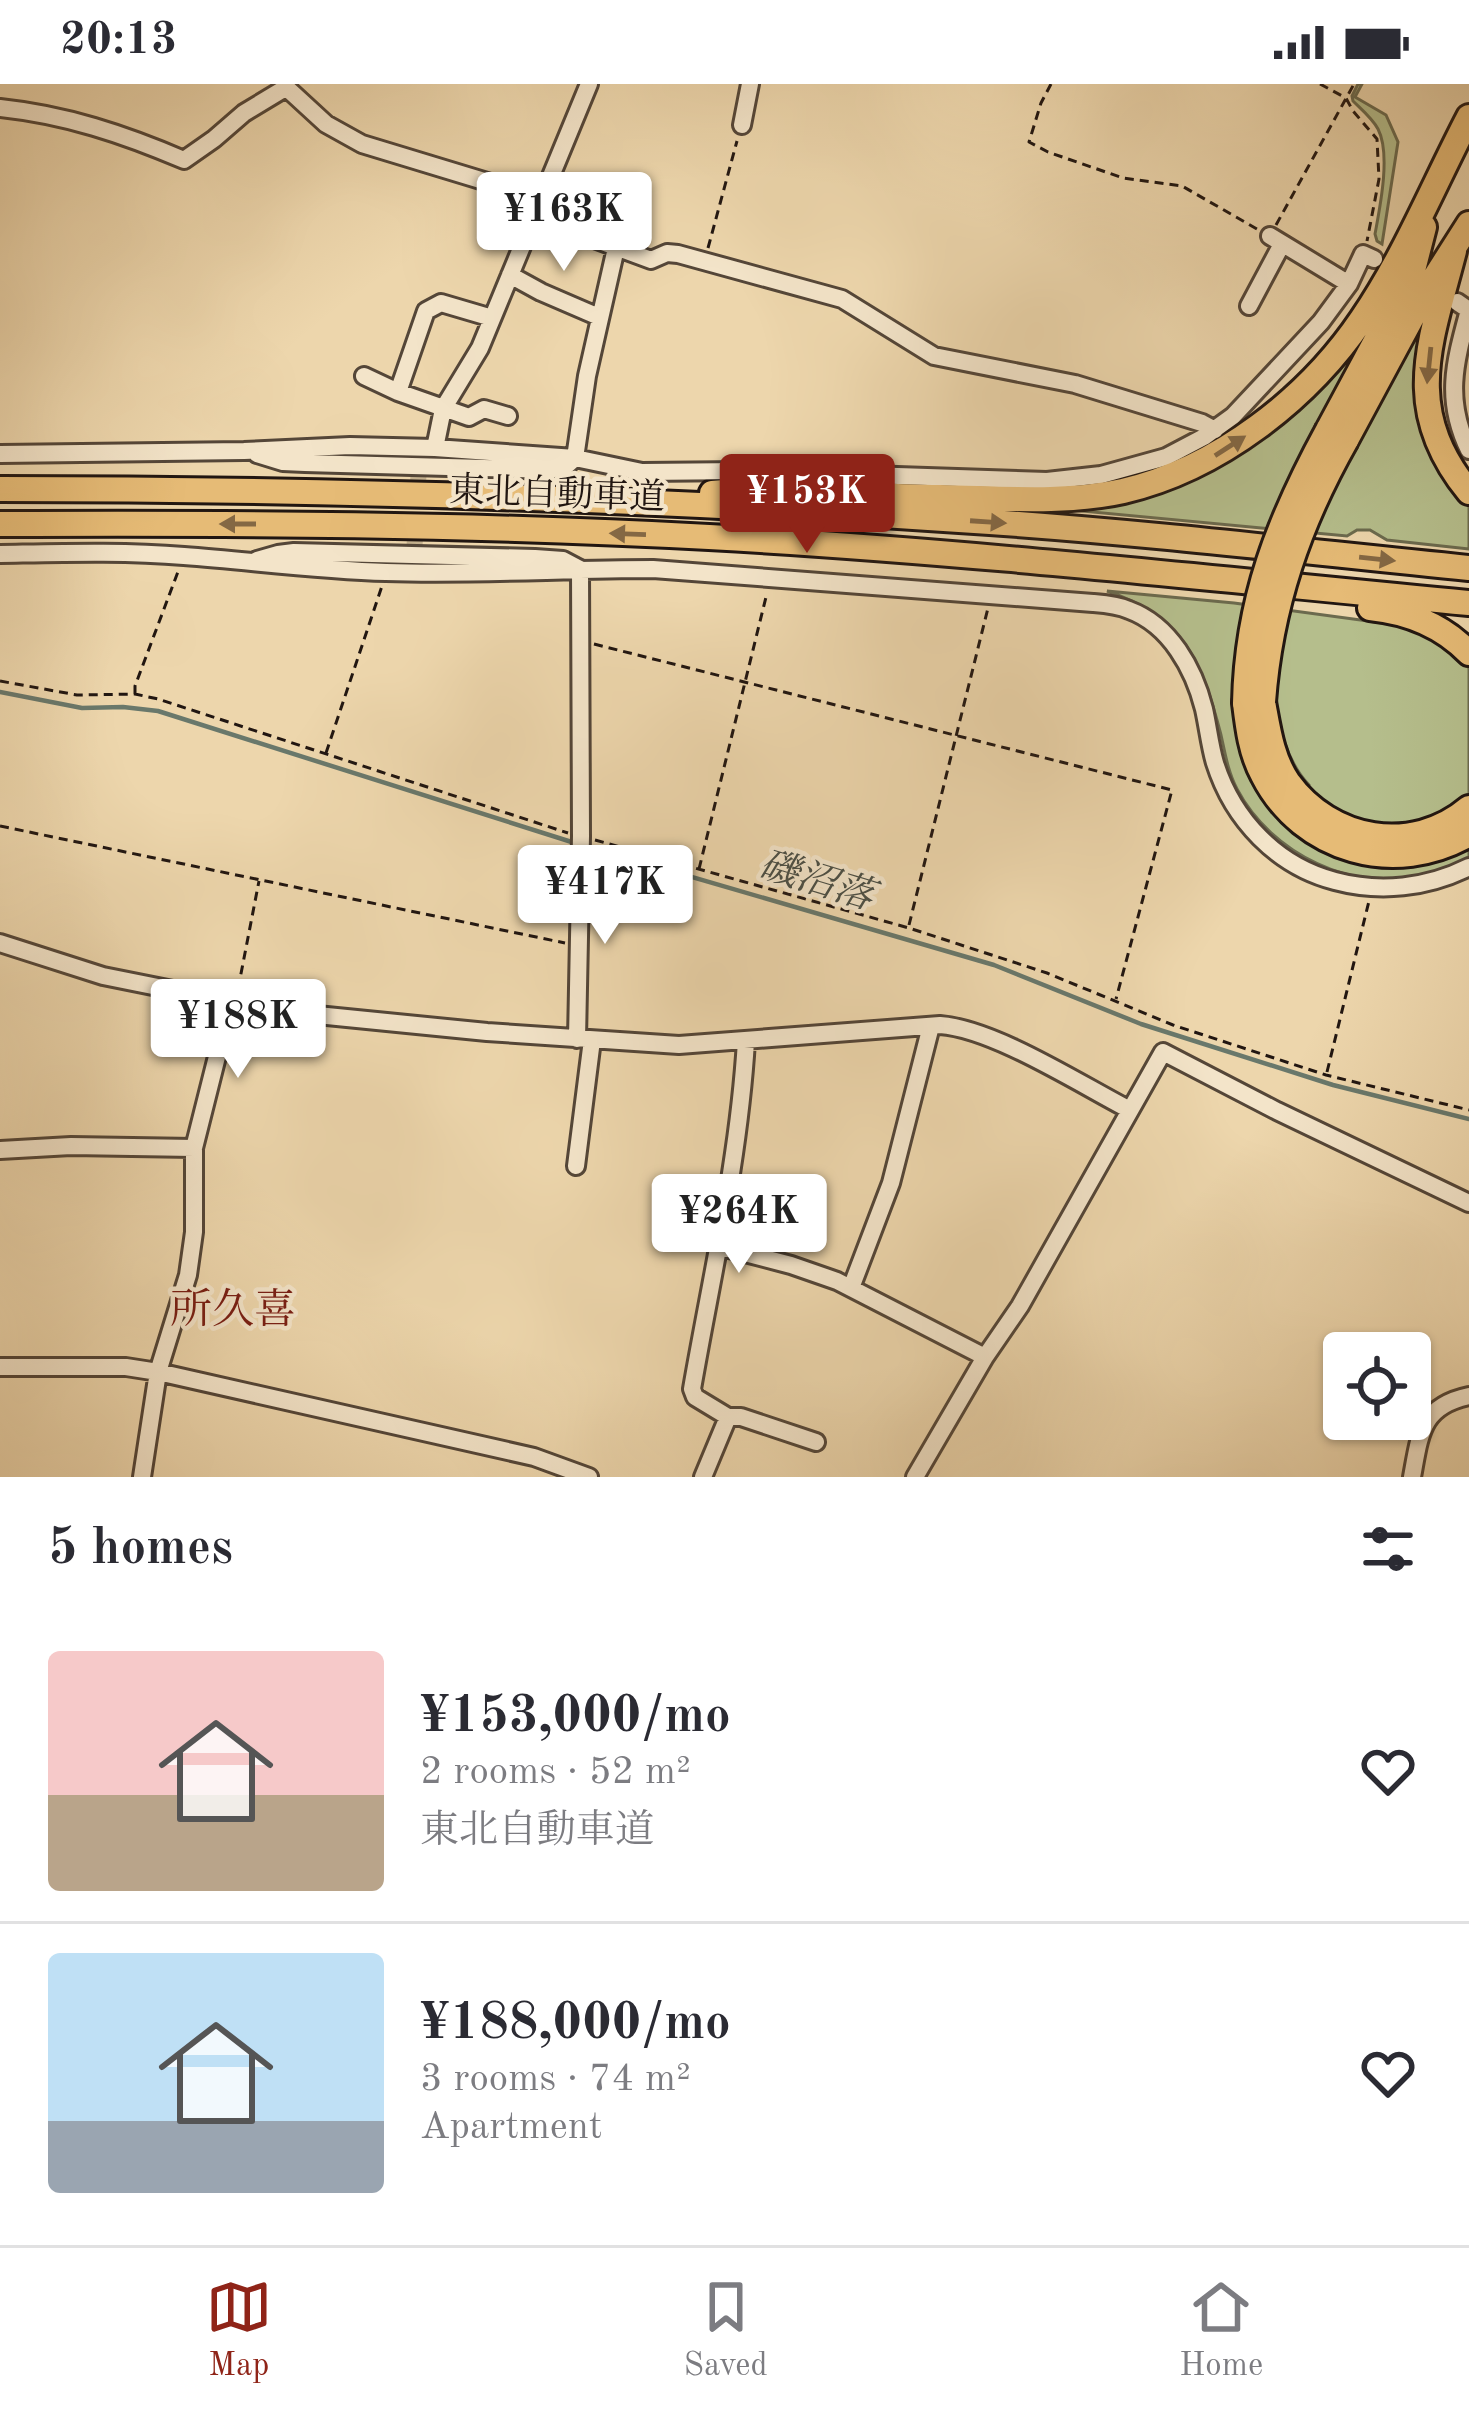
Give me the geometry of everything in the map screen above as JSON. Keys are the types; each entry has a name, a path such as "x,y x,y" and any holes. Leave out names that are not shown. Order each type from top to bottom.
{"highway":[{"path":"620,501 744,491 1062,497 1118,492 1205,462 1249,434 1332,357 1361,320 1469,117"},
{"path":"1337,435 1412,274 1434,190"},
{"path":"1469,224 1337,435 1300,480 1254,610 1246,653 1254,703 1252,748 1263,777 1296,818 1335,845 1374,855 1418,854 1449,846 1469,834"},
{"path":"1454,251 1426,368 1427,392 1432,427 1443,455 1469,492"},
{"name":"東北自動車道","path":"0,490 620,501 995,522 1469,568"},
{"name":"東北自動車道","path":"0,524 302,525 710,537 996,557 1469,603"},
{"path":"996,557 1073,576 1389,610 1425,620 1469,653"},
{"path":"1254,703 1286,779 1302,798 1344,827 1393,838 1415,835 1436,830 1469,808"}],"street":[{"path":"435,448 443,409 480,348 589,84"},
{"path":"742,125 750,84"},
{"path":"0,108 85,122 184,160 244,113 282,90 290,91 326,124 362,143 497,184 537,205 544,216 616,248 651,260 667,253 705,261 855,304 934,356 1075,383 1215,430"},
{"path":"1249,306 1276,240 1349,284"},
{"path":"244,451 283,462 550,470 566,466 575,458 587,376 616,248"},
{"path":"0,454 435,448 575,458 642,472 1047,481 1132,468 1185,448 1215,430 1322,322 1369,256"},
{"path":"510,275 599,317"},
{"path":"1457,302 1469,310 1453,402 1469,450"},
{"path":"398,392 426,311 441,303 492,318"},
{"path":"364,376 469,417 484,409 508,416"},
{"path":"251,562 294,552 535,558 563,560 580,569"},
{"path":"0,554 182,556 384,572 652,569 1128,609 1175,645 1188,665 1204,706 1222,782 1256,836 1294,865 1323,878 1370,887 1433,881 1469,867"},
{"path":"576,1166 584,1039 579,946 580,569"},
{"path":"0,944 103,976 277,1011 584,1039 679,1045 962,1027 1129,1109"},
{"path":"142,1477 158,1372 188,1275 194,1232 194,1148 231,1001"},
{"path":"851,1288 891,1183 931,1026"},
{"path":"746,1041 742,1103 692,1390 695,1397 728,1417 816,1442"},
{"path":"915,1477 1020,1306 1162,1052 1469,1203"},
{"path":"0,1150 194,1148"},
{"path":"718,1246 851,1288 986,1358"},
{"path":"0,1367 125,1367 158,1372 534,1457 589,1477"},
{"path":"1412,1477 1419,1442 1432,1412 1450,1400 1469,1396"},
{"path":"703,1477 728,1417"}],"path":[{"path":"1051,84 1029,142 1123,178 1182,186 1276,240 1354,84"},
{"path":"1321,84 1346,98 1377,139 1379,179 1369,256"},
{"path":"705,261 742,125"},
{"path":"135,694 182,556"},
{"path":"325,755 384,572"},
{"path":"698,870 768,579"},
{"path":"909,928 991,595"},
{"path":"580,640 1172,790 1115,1001"},
{"path":"0,681 76,695 135,694 581,843 909,928 1047,973 1173,1025 1326,1075 1469,1110"},
{"path":"0,826 579,946"},
{"path":"231,1001 237,993 259,879"},
{"path":"1326,1075 1370,887"}],"green space":[{"path":"1358,84 1362,84 1355,97 1386,115 1398,142 1382,244 1375,234 1384,152 1376,125 1353,101"},
{"path":"1400,279 1435,294 1417,365 1469,499 1469,549 1387,540 1370,530 1347,536 1071,510 1221,461"},
{"path":"1107,591 1390,624 1422,632 1447,647 1469,668 1469,796 1430,819 1370,824 1336,811 1308,789 1284,740 1276,690 1233,689 1236,727 1241,755 1270,808 1288,827 1332,855 1381,867 1407,866 1469,845 1469,858 1426,876 1371,879 1317,864 1293,850 1271,833 1237,789 1206,685 1186,645 1155,614"}],"waterway":[{"name":"磯沼落","path":"0,692 82,708 158,711 578,844"},
{"name":"磯沼落","path":"589,847 994,965 1141,1024 1333,1085 1469,1119"}],"tunnel":[{"path":"414,555 419,466"}],"district":[{"name":"所久喜","path":"233,1312"}]}
